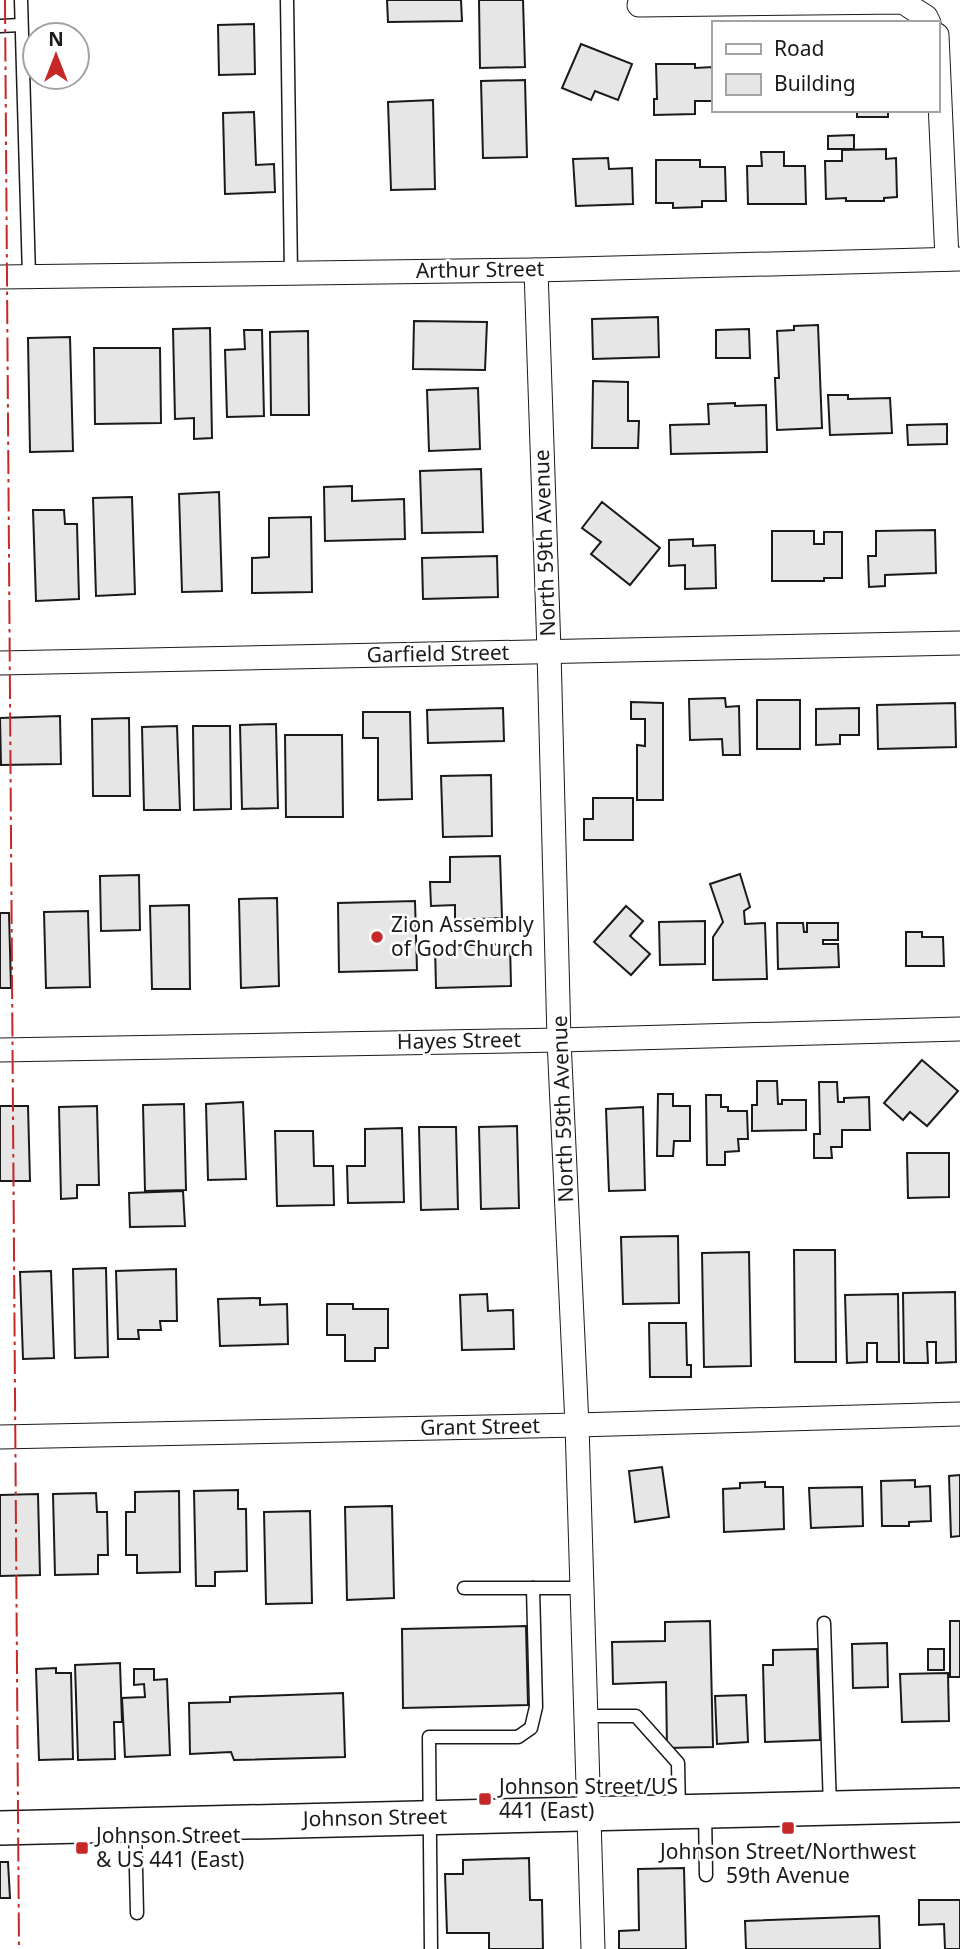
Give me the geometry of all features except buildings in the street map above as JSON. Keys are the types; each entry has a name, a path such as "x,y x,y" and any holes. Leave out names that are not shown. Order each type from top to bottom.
{"street":[{"path":"639,5 903,2 926,21"},
{"path":"939,106 954,259"},
{"name":"Arthur Street","path":"0,277 536,270 954,259"},
{"name":"North 59th Avenue","path":"536,270 559,1040 577,1425 593,1949"},
{"name":"Garfield Street","path":"0,663 960,643"},
{"name":"Hayes Street","path":"0,1050 960,1030"},
{"name":"Grant Street","path":"0,1437 960,1415"},
{"name":"Johnson Street","path":"0,1828 960,1805"}],"lane":[{"path":"21,0 22,21"},
{"path":"287,0 291,273"},
{"path":"0,26 21,24"},
{"path":"24,91 29,276"},
{"path":"464,1588 582,1588"},
{"path":"431,1949 429,1737 518,1737 531,1728 536,1707 533,1588"},
{"path":"824,1623 830,1808"},
{"path":"585,1716 636,1716 678,1763 706,1875"},
{"path":"135,1824 137,1913"}],"power":[{"path":"5,0 19,1949"}],"place":[{"name":"Zion Assembly of God Church","path":"377,937"},
{"name":"Johnson Street/US 441 (East)","path":"485,1799"},
{"name":"Johnson Street/Northwest 59th Avenue","path":"788,1828"},
{"name":"Johnson Street & US 441 (East)","path":"82,1848"}]}
